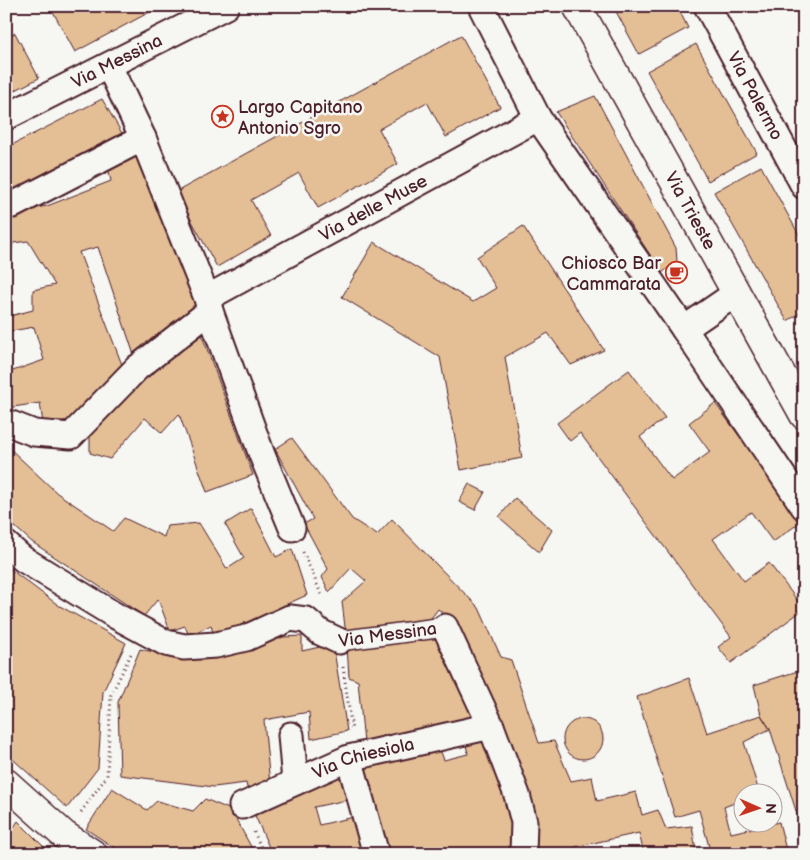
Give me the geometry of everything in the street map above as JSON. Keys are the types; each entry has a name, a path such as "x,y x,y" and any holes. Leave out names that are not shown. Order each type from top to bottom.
{"street":[{"name":"Via Messina","path":"6,117 226,6"},
{"path":"467,6 484,13 538,118 804,507"},
{"name":"Via Trieste","path":"577,6 735,294 804,415"},
{"name":"Via Palermo","path":"707,6 804,186"},
{"path":"109,66 143,138 209,305 262,455 292,528"},
{"name":"Via delle Muse","path":"6,422 34,434 71,436 137,368 209,305 538,118"},
{"path":"6,206 14,205 143,138"},
{"path":"684,329 735,294"},
{"name":"Via Messina","path":"6,544 23,559 116,616 166,642 184,647 216,646 246,638 290,618 306,620 320,632 339,641 446,627 491,726 517,795 524,822 522,854"},
{"name":"Via Chiesiola","path":"242,806 349,758 491,726"},
{"path":"290,736 295,782"},
{"path":"349,758 376,854"},
{"path":"6,783 64,835 93,854"}],"path":[{"path":"64,835 107,776 111,696 132,651"}],"building":[{"path":"59,6 161,6 75,52 52,10"},
{"path":"613,6 677,6 688,28 639,54"},
{"path":"15,33 39,78 6,95 6,38"},
{"path":"461,35 500,107 446,137 427,102 379,129 398,164 318,208 299,173 251,200 271,236 217,267 176,192"},
{"path":"696,44 757,153 708,181 647,71"},
{"path":"595,96 676,248 677,261 662,273 556,112"},
{"path":"102,99 123,135 6,198 6,148"},
{"path":"139,148 198,305 134,355 98,247 79,252 124,370 72,420 43,423 40,403 6,408 6,367 7,373 44,360 34,327 6,332 6,317 33,310 33,290 55,285 28,241 13,243 6,281 6,213 47,206 111,181 107,163"},
{"path":"761,166 804,244 804,311 787,321 714,192"},
{"path":"523,226 604,350 571,365 548,333 505,357 522,458 461,470 440,357 342,297 374,242 473,302 496,288 477,257"},
{"path":"199,327 253,475 207,492 179,414 162,433 145,418 110,459 90,453 90,431"},
{"path":"629,370 665,418 640,437 672,480 710,452 689,423 715,403 802,521 773,542 751,512 713,539 744,581 769,563 804,609 731,663 718,647 731,637 580,433 570,441 557,423"},
{"path":"292,438 352,519 377,535 392,519 479,608 501,657 511,660 539,743 554,741 571,781 592,777 597,801 636,792 642,815 658,810 666,829 692,826 696,851 688,854 644,854 639,833 575,847 576,854 533,854 453,621 438,609 426,625 346,635 342,602 366,581 351,568 329,592 322,577 328,569 304,524 313,519 275,449"},
{"path":"6,445 57,493 113,531 124,518 164,537 167,526 199,523 227,569 244,558 225,524 251,508 276,557 292,549 307,595 214,637 211,625 189,636 185,626 170,631 158,599 144,616 32,542 6,519"},
{"path":"469,484 485,492 475,510 459,502"},
{"path":"515,498 552,530 539,552 499,517"},
{"path":"6,566 58,605 126,643 103,692 98,768 67,808 6,753"},
{"path":"438,632 478,718 391,743 388,734 364,743 358,681 349,677 347,646"},
{"path":"302,636 302,651 333,644 347,731 311,739 309,712 264,720 270,785 248,792 246,783 214,787 120,775 118,702 140,649 181,658 250,651 283,637"},
{"path":"804,669 804,836 770,729 761,715 754,685"},
{"path":"689,678 707,733 761,715 770,729 744,742 756,782 732,782 732,804 724,807 731,833 782,832 787,854 711,854 699,810 675,817 637,697"},
{"path":"579,719 587,719 594,722 600,728 603,739 600,750 594,756 587,759 579,759 572,756 566,750 563,743 563,735 566,728 572,722"},
{"path":"486,735 509,792 516,848 496,854 388,854 360,762 438,744 444,760 468,754 465,740"},
{"path":"340,777 347,800 314,807 319,825 354,817 362,854 272,854 253,811"},
{"path":"112,788 147,810 157,801 193,811 205,799 231,810 255,854 124,854 86,829"},
{"path":"18,821 51,854 12,854 7,837"}],"place":[{"name":"Largo Capitano Antonio Sgro","path":"222,117"},
{"name":"Chiosco Bar Cammarata","path":"677,273"}]}
